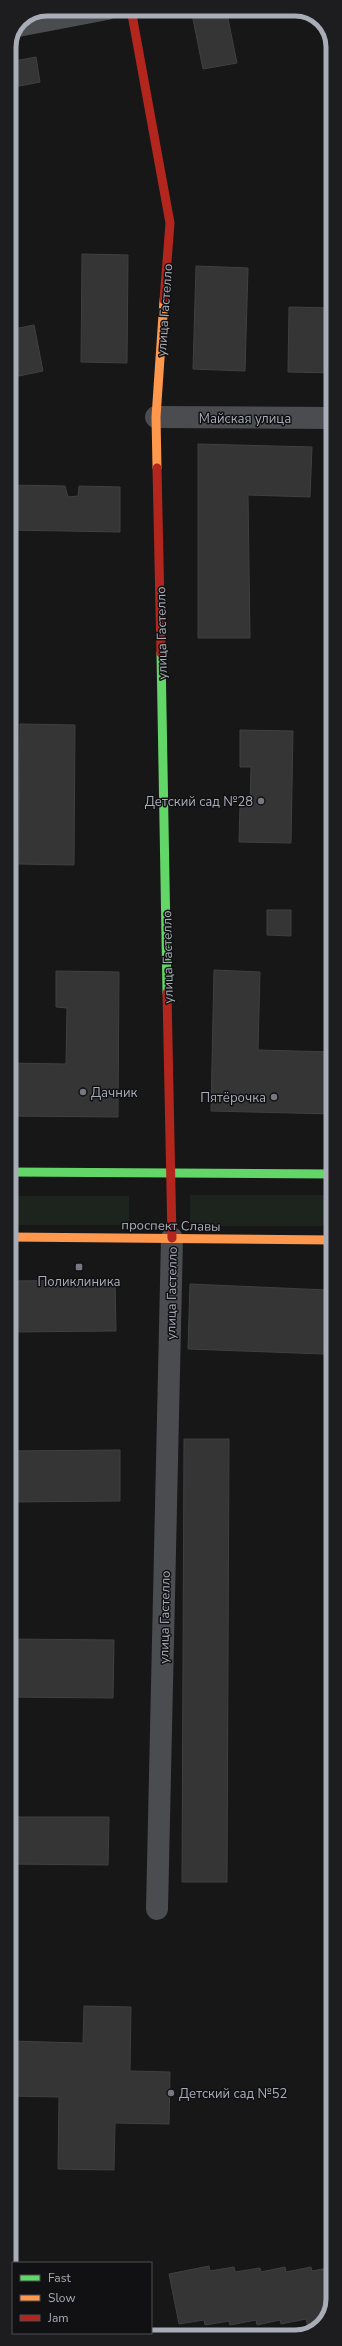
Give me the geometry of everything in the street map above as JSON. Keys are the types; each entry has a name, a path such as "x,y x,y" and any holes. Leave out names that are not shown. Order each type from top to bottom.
{"street":[{"path":"26,25 70,16"},
{"name":"улица Гастелло","path":"132,16 170,223 156,417 172,1238 157,1909"},
{"name":"Майская улица","path":"156,417 326,418"},
{"path":"16,1172 326,1174"},
{"name":"проспект Славы","path":"16,1237 326,1240"}],"shaded area":[{"path":"190,1195 326,1195 326,1226 190,1226"},
{"path":"16,1196 129,1196 129,1225 16,1225"}],"building":[{"path":"192,16 227,16 237,63 203,69"},
{"path":"36,57 40,82 16,87 16,61"},
{"path":"82,254 128,255 127,363 81,362"},
{"path":"196,266 248,268 245,371 193,369"},
{"path":"289,307 326,308 326,373 288,372"},
{"path":"34,325 43,371 16,377 16,329"},
{"path":"198,444 312,447 310,497 248,495 250,638 198,638"},
{"path":"16,485 65,486 68,497 78,496 79,486 120,487 120,532 16,530"},
{"path":"20,724 75,725 74,865 19,864"},
{"path":"240,730 293,731 291,843 239,842 240,806 250,807 251,767 240,767"},
{"path":"267,910 291,910 291,936 267,935"},
{"path":"214,970 260,972 258,1050 326,1052 326,1114 211,1111"},
{"path":"56,971 119,972 118,1117 16,1116 16,1063 66,1064 67,1008 56,1007"},
{"path":"115,1280 116,1331 16,1332 16,1281"},
{"path":"190,1284 326,1290 324,1354 188,1349"},
{"path":"184,1439 229,1439 227,1882 182,1882"},
{"path":"120,1450 120,1501 16,1502 16,1451"},
{"path":"16,1639 114,1640 113,1698 16,1697"},
{"path":"16,1817 109,1817 108,1865 16,1864"},
{"path":"84,2006 131,2007 130,2071 170,2072 169,2124 115,2123 114,2170 58,2169 59,2097 16,2096 16,2041 83,2043"},
{"path":"209,2266 210,2271 234,2267 235,2272 260,2268 261,2272 285,2267 286,2272 311,2267 312,2271 326,2268 326,2299 324,2311 316,2322 307,2324 306,2319 281,2324 280,2320 257,2325 256,2320 230,2325 229,2321 205,2325 204,2320 179,2324 169,2274"}],"traffic: fast":[{"path":"161,653 167,993"},
{"path":"16,1172 326,1174"}],"traffic: slow":[{"path":"157,468 156,417 164,300"},
{"path":"16,1237 326,1240"}],"traffic: jam":[{"path":"132,16 170,223 164,300"},
{"path":"157,468 161,653"},
{"path":"167,993 172,1238"}],"place":[{"name":"Детский сад №28","path":"261,801"},
{"name":"Дачник","path":"83,1092"},
{"name":"Пятёрочка","path":"274,1097"},
{"name":"Поликлиника","path":"79,1267"},
{"name":"Детский сад №52","path":"171,2093"}]}
